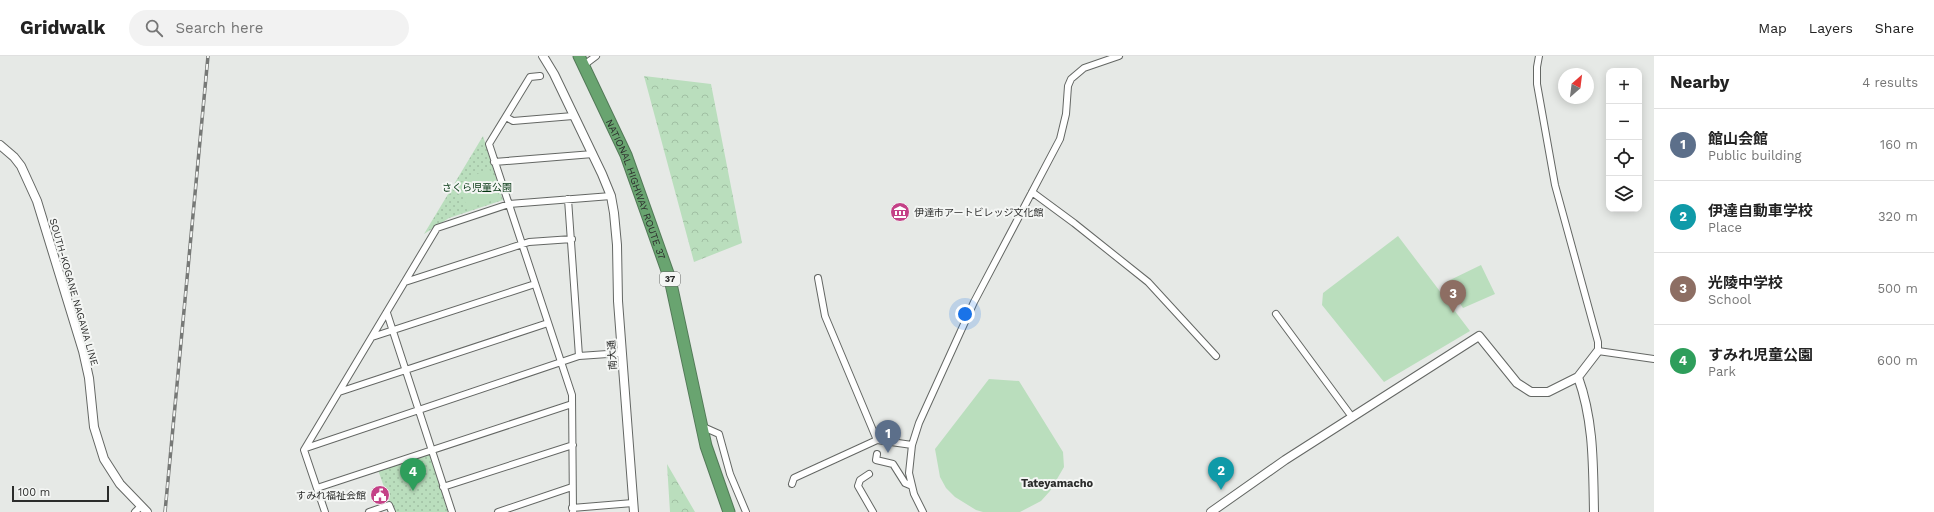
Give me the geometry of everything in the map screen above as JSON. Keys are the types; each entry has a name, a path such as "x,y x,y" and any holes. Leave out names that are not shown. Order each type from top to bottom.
{"highway":[{"name":"NATIONAL HIGHWAY ROUTE 37","path":"581,61 626,156 670,279 706,446 729,512"}],"street":[{"name":"南大通","path":"543,56 554,74 573,116 593,154 611,196 617,245 618,301 633,508"},
{"path":"581,61 596,56"},
{"path":"923,512 912,486 909,473 912,445 919,423 974,302 1060,139 1066,114 1068,86 1071,79 1084,68 1119,56"},
{"path":"1211,512 1352,417 1479,336 1518,383 1531,392 1548,392 1578,377 1598,351 1598,342 1556,185 1537,84 1537,67 1539,56"},
{"path":"540,76 530,77 489,144 572,396 573,510 633,508"},
{"path":"506,117 513,121 573,116"},
{"name":"SOUTH-KOGANE NAGAWA LINE","path":"0,146 14,157 21,166 37,201 83,351 89,378 94,427 104,459 120,484 141,510"},
{"path":"494,162 593,154"},
{"path":"1032,192 1074,223 1148,282 1216,356"},
{"path":"325,512 304,450 437,228 509,204 611,196"},
{"path":"568,199 579,356"},
{"path":"405,282 522,244 572,239"},
{"path":"818,278 825,316 877,440"},
{"path":"372,337 535,284"},
{"path":"387,313 404,371 452,512"},
{"path":"1276,314 1352,417"},
{"path":"339,392 548,323"},
{"path":"1598,351 1654,359"},
{"path":"306,448 579,356 622,353"},
{"path":"1578,377 1585,397 1592,434 1594,512"},
{"path":"317,488 572,404"},
{"path":"701,426 719,434 730,474 746,512"},
{"path":"792,484 794,478 813,468 877,440 912,445"},
{"path":"443,487 573,445"},
{"path":"877,454 876,460 893,464 905,483 912,486"},
{"path":"869,474 860,480 858,486 873,512"},
{"path":"498,512 572,487"},
{"path":"369,512 389,505 392,512"}],"green space":[{"path":"644,76 711,84 742,243 694,262"},
{"name":"さくら児童公園","path":"483,136 503,200 449,218 424,234"},
{"path":"489,168 500,198 467,209 460,183"},
{"path":"1398,236 1470,331 1384,382 1322,305 1323,293"},
{"path":"1481,265 1495,294 1463,308 1446,282"},
{"path":"989,379 1019,381 1063,452 1064,467 1050,491 1041,501 1020,512 983,512 976,510 955,497 946,488 940,477 935,449"},
{"path":"426,453 430,455 448,512 393,512 378,470"},
{"path":"667,464 695,512 670,512"}],"railway":[{"path":"165,512 208,56"}],"place":[{"name":"伊達市アートビレッジ文化館","path":"900,212"},
{"name":"光陵中学校","path":"1453,313"},
{"name":"館山会館","path":"888,453"},
{"name":"伊達自動車学校","path":"1221,490"},
{"name":"すみれ児童公園","path":"413,491"},
{"name":"すみれ福祉会館","path":"380,495"}],"district":[{"name":"Tateyamacho","path":"1057,483"}]}
